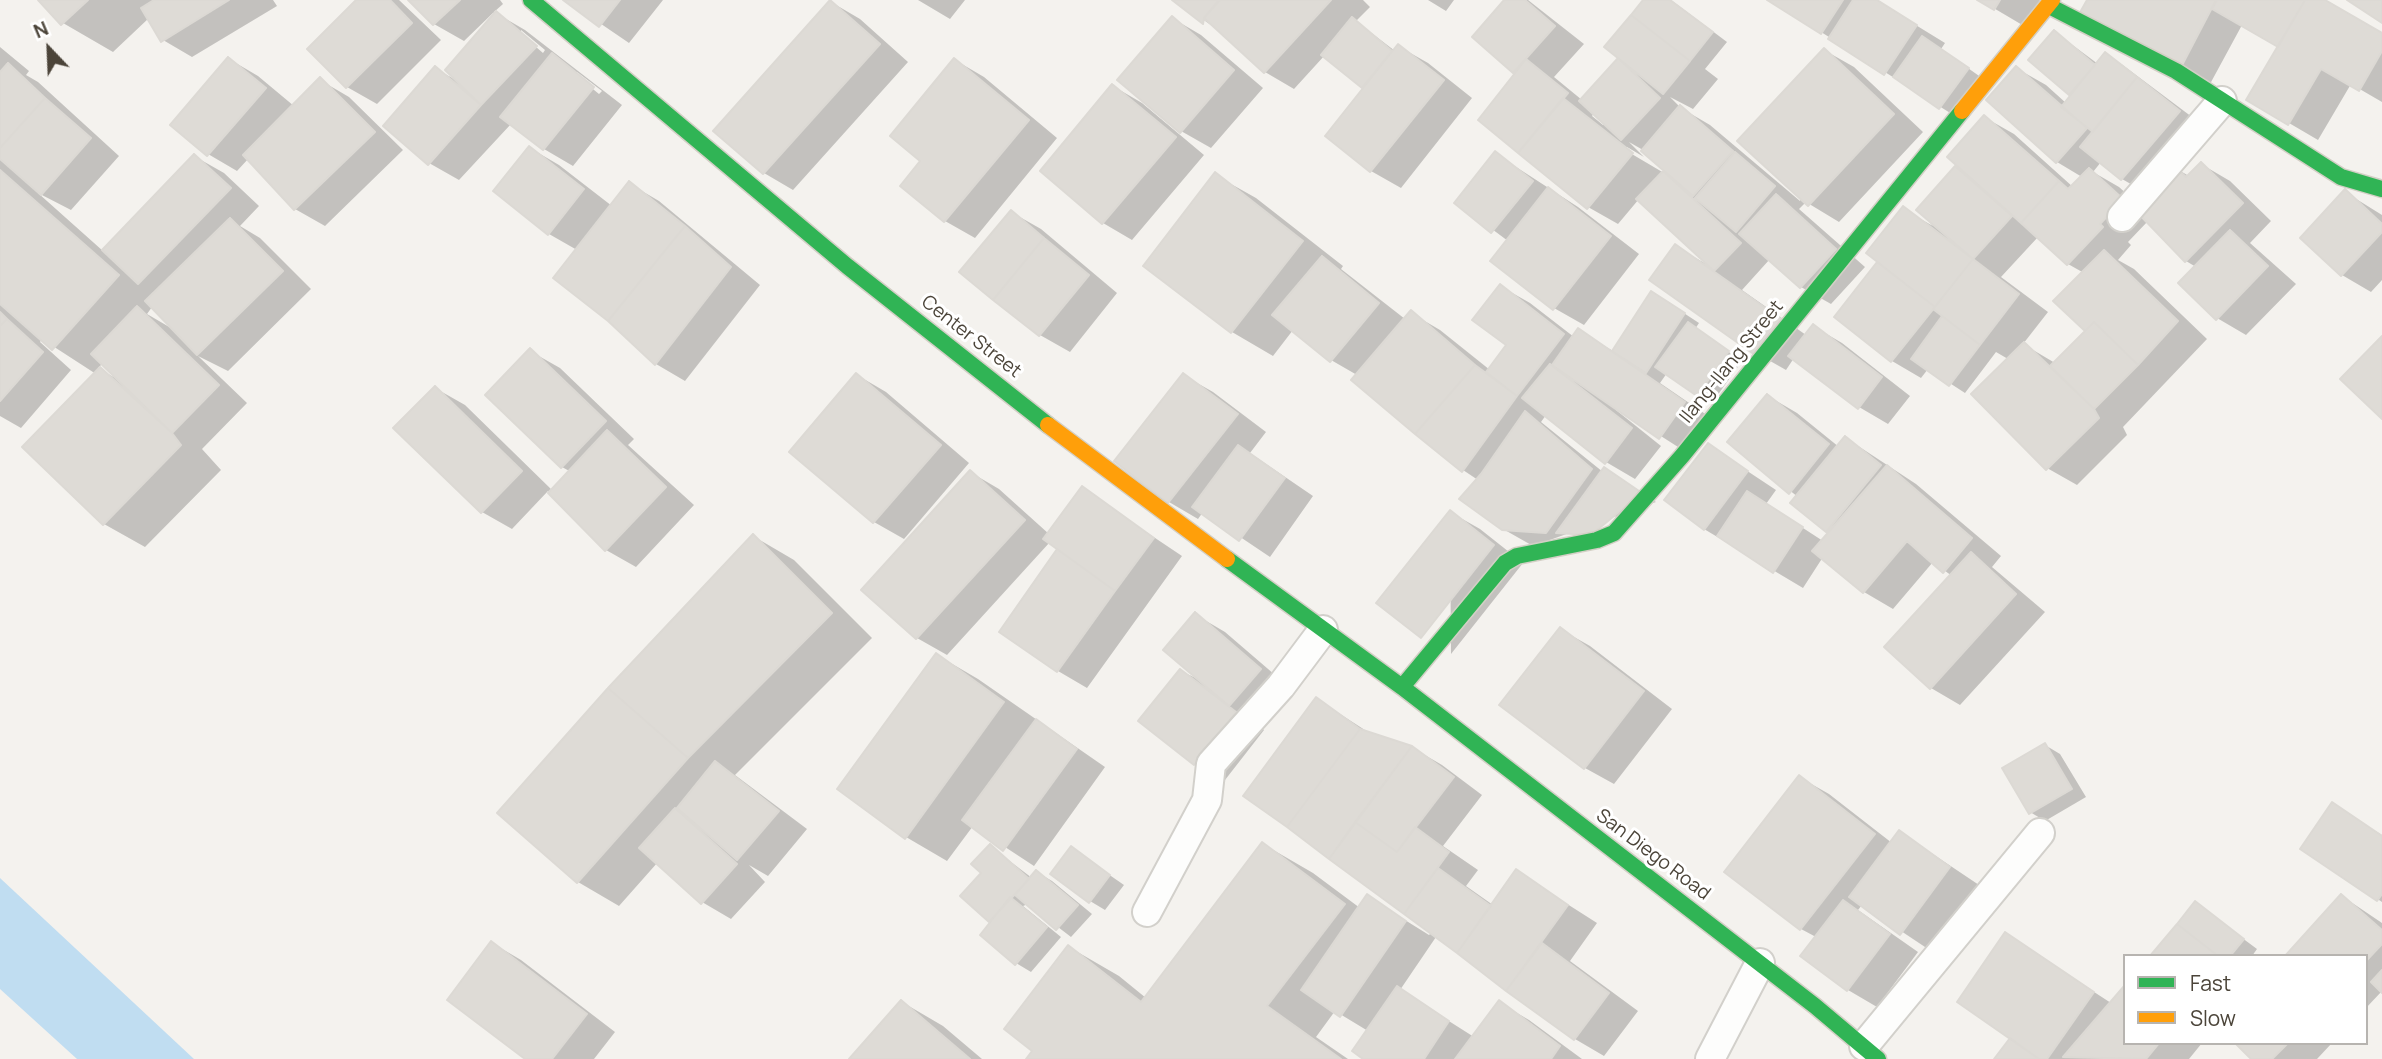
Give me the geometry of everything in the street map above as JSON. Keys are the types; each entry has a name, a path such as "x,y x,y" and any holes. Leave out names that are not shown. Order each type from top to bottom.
{"street":[{"name":"Center Street","path":"531,0 857,274 1091,459 1402,687"},
{"path":"2050,3 2176,71 2341,177 2382,189"},
{"name":"Ilang-Ilang Street","path":"1402,687 1505,563 1517,556 1597,540 1614,533 1682,456 2050,3"},
{"name":"San Diego Road","path":"1402,687 1871,1052"}],"lane":[{"path":"2122,217 2222,101"},
{"path":"1147,912 1207,800 1211,764 1281,686 1323,630"},
{"path":"1871,1052 2040,833"},
{"path":"1710,1059 1760,963"}],"water":[{"path":"0,878 194,1059 77,1059 0,989"}],"building":[{"path":"38,0 88,0 61,25"},
{"path":"154,0 229,0 161,42 141,8"},
{"path":"356,0 390,0 412,23 346,88 307,49"},
{"path":"408,0 460,0 433,25"},
{"path":"563,0 620,0 599,27"},
{"path":"830,0 880,44 763,174 713,131"},
{"path":"1172,0 1219,0 1204,18 1203,24"},
{"path":"1220,0 1331,0 1264,73 1204,18"},
{"path":"1504,0 1525,0 1555,26 1513,73 1472,37"},
{"path":"1643,0 1670,0 1713,32 1690,61 1631,15"},
{"path":"1767,0 1843,0 1821,34"},
{"path":"1853,0 1877,0 1917,25 1884,75 1828,39"},
{"path":"1977,0 2000,0 1994,10"},
{"path":"2087,0 2216,0 2180,69 2078,16"},
{"path":"2217,0 2305,0 2278,47 2212,9"},
{"path":"2305,0 2325,0 2382,33 2382,51 2359,91 2321,69 2288,125 2246,100"},
{"path":"2347,0 2382,0 2382,23"},
{"path":"496,11 537,46 481,105 445,70"},
{"path":"1631,15 1690,61 1663,94 1604,47"},
{"path":"1172,16 1234,70 1180,133 1117,80"},
{"path":"1352,17 1392,51 1362,88 1321,55"},
{"path":"2054,30 2095,65 2069,95 2028,60"},
{"path":"1922,36 1969,68 1939,109 1893,77"},
{"path":"1398,44 1444,80 1370,172 1325,136"},
{"path":"1824,48 1894,114 1808,206 1737,141"},
{"path":"2105,52 2137,77 2093,132 2061,107"},
{"path":"552,53 594,87 543,150 500,117"},
{"path":"228,57 266,88 207,156 170,125"},
{"path":"954,58 1029,120 944,222 900,186 920,161 890,136"},
{"path":"1618,58 1660,98 1621,140 1579,101"},
{"path":"1526,59 1568,93 1518,153 1478,120"},
{"path":"8,63 45,98 0,148 0,72"},
{"path":"435,66 481,105 428,165 383,126"},
{"path":"2016,66 2087,128 2056,163 1986,100"},
{"path":"320,77 375,132 294,210 243,155"},
{"path":"2137,77 2180,111 2121,180 2080,147"},
{"path":"1112,84 1176,137 1102,224 1040,171"},
{"path":"45,98 91,138 41,195 0,159 0,148"},
{"path":"1563,98 1633,153 1587,209 1518,153"},
{"path":"1680,105 1733,151 1693,196 1641,151"},
{"path":"1984,115 2059,181 2021,223 1947,157"},
{"path":"529,146 584,189 548,235 493,191"},
{"path":"1495,151 1533,181 1491,233 1454,203"},
{"path":"1735,152 1775,186 1736,232 1695,198"},
{"path":"194,154 231,188 138,284 102,250"},
{"path":"2201,162 2243,203 2185,262 2134,209 2174,166 2186,177"},
{"path":"1955,166 2012,216 1973,259 1916,210"},
{"path":"2089,168 2123,199 2100,224 2103,227 2067,265 2021,223 2059,181 2068,189"},
{"path":"0,170 119,275 52,350 0,304"},
{"path":"1663,171 1741,243 1714,271 1636,199"},
{"path":"1215,172 1303,241 1231,333 1143,266"},
{"path":"629,181 685,226 608,321 553,278"},
{"path":"1548,187 1611,236 1553,310 1490,261"},
{"path":"2345,189 2382,224 2382,232 2341,276 2300,238"},
{"path":"1776,194 1836,249 1800,288 1739,234"},
{"path":"1903,206 1973,259 1935,307 1866,253"},
{"path":"1011,210 1044,238 993,300 959,272"},
{"path":"230,218 283,271 197,355 145,301"},
{"path":"685,226 731,267 655,365 608,321"},
{"path":"2230,230 2268,266 2216,320 2178,283"},
{"path":"1044,238 1089,275 1039,336 993,300"},
{"path":"1675,244 1781,319 1755,355 1649,280"},
{"path":"2104,250 2178,321 2138,365 2094,322 2085,331 2053,301"},
{"path":"1322,256 1379,303 1330,362 1272,315"},
{"path":"1973,259 2019,294 1980,345 1933,309"},
{"path":"1877,262 1935,307 1891,362 1834,317"},
{"path":"1500,284 1564,334 1517,396 1486,372 1506,345 1472,320"},
{"path":"1651,291 1685,313 1646,373 1612,351"},
{"path":"137,306 219,385 172,433 91,354"},
{"path":"1411,310 1475,365 1415,434 1351,380"},
{"path":"0,312 7,319 0,326"},
{"path":"1942,316 1980,345 1949,386 1911,359"},
{"path":"7,319 43,352 0,401 0,326"},
{"path":"1688,322 1729,351 1697,396 1655,367"},
{"path":"2094,322 2138,365 2094,409 2050,366"},
{"path":"1813,324 1882,377 1858,409 1788,356"},
{"path":"1578,328 1685,402 1659,439 1552,365"},
{"path":"2382,336 2382,419 2340,379"},
{"path":"2024,342 2094,409 2099,418 2046,470 1971,394"},
{"path":"530,348 606,421 561,468 485,395"},
{"path":"1550,364 1632,428 1605,464 1522,398"},
{"path":"1475,365 1517,396 1462,472 1415,434"},
{"path":"100,367 172,433 181,445 103,525 22,447"},
{"path":"856,373 941,445 873,523 789,452"},
{"path":"1183,373 1238,414 1168,503 1114,461"},
{"path":"435,386 522,471 481,513 393,428"},
{"path":"1767,394 1829,444 1789,494 1727,442"},
{"path":"1525,411 1592,469 1546,533 1502,530 1459,499 1481,474"},
{"path":"607,430 666,487 605,551 548,493"},
{"path":"1845,436 1881,465 1826,532 1790,503"},
{"path":"1708,443 1748,471 1704,530 1664,500"},
{"path":"1238,445 1285,478 1239,541 1192,507"},
{"path":"1887,465 1972,538 1943,573 1907,541 1863,593 1812,551"},
{"path":"1604,467 1642,493 1591,535 1556,533"},
{"path":"970,470 1025,520 916,639 861,590"},
{"path":"1082,486 1154,538 1115,591 1043,539"},
{"path":"1747,491 1803,527 1773,573 1717,536"},
{"path":"1450,510 1494,545 1421,638 1376,603"},
{"path":"753,534 832,613 688,758 608,688"},
{"path":"1057,549 1115,591 1057,672 999,632"},
{"path":"1971,552 2016,594 1930,689 1884,647"},
{"path":"1195,612 1261,669 1229,706 1163,650"},
{"path":"1560,627 1644,691 1584,769 1499,705"},
{"path":"936,653 1004,702 905,839 837,789"},
{"path":"1180,669 1236,712 1194,765 1138,721"},
{"path":"608,688 688,758 577,883 497,813"},
{"path":"1316,697 1360,729 1287,827 1243,796"},
{"path":"1036,719 1077,749 1003,851 962,820"},
{"path":"1360,729 1412,746 1329,859 1287,827"},
{"path":"2045,743 2072,789 2029,814 2002,768"},
{"path":"1412,746 1454,777 1397,852 1355,822"},
{"path":"715,761 779,811 737,860 677,808"},
{"path":"1799,775 1875,834 1800,930 1724,872"},
{"path":"2332,802 2382,836 2382,894 2377,901 2300,849"},
{"path":"675,808 737,864 701,904 639,848"},
{"path":"1355,822 1397,852 1415,827 1449,852 1404,914 1329,859"},
{"path":"1899,830 1950,867 1900,935 1849,897"},
{"path":"1262,842 1345,904 1267,1006 1341,1059 1026,1059 1032,1051 1004,1029 1068,945 1141,1002"},
{"path":"990,844 1029,879 989,922 960,896 981,873 971,864"},
{"path":"1071,846 1110,875 1089,903 1050,874"},
{"path":"1438,868 1491,906 1457,953 1404,914"},
{"path":"1516,869 1568,905 1506,991 1457,953"},
{"path":"1036,870 1078,905 1056,930 1015,895"},
{"path":"1367,894 1406,921 1340,1017 1301,990"},
{"path":"2341,894 2382,930 2382,944 2368,959 2368,954 2287,954"},
{"path":"1010,897 1047,927 1015,965 980,935"},
{"path":"1843,900 1890,934 1847,991 1800,956"},
{"path":"2195,901 2244,939 2232,954 2215,954 2177,924"},
{"path":"2177,924 2215,954 2152,954"},
{"path":"2005,932 2094,992 2047,1059 2039,1059 1957,1002"},
{"path":"491,941 587,1014 552,1059 525,1059 447,1000"},
{"path":"1542,943 1609,993 1574,1040 1506,991"},
{"path":"2382,970 2382,993 2371,982"},
{"path":"1397,986 1449,1021 1424,1059 1363,1059 1352,1051"},
{"path":"2123,987 2123,1045 2157,1045 2146,1059 2063,1057"},
{"path":"901,1000 970,1059 849,1059"},
{"path":"1499,1000 1560,1046 1551,1059 1455,1059"},
{"path":"2010,1038 2039,1059 1994,1059"},
{"path":"2237,1045 2286,1045 2272,1059 2251,1059"}],"traffic: fast":[{"path":"531,0 847,266 1048,425"},
{"path":"2049,6 2176,71 2341,177 2382,189"},
{"path":"1402,687 1505,563 1517,556 1597,540 1614,533 1682,456 1962,111"},
{"path":"1227,559 1402,687 1815,1006 1878,1059"}],"traffic: slow":[{"path":"1962,111 2052,0"},
{"path":"1048,425 1227,559"}]}
